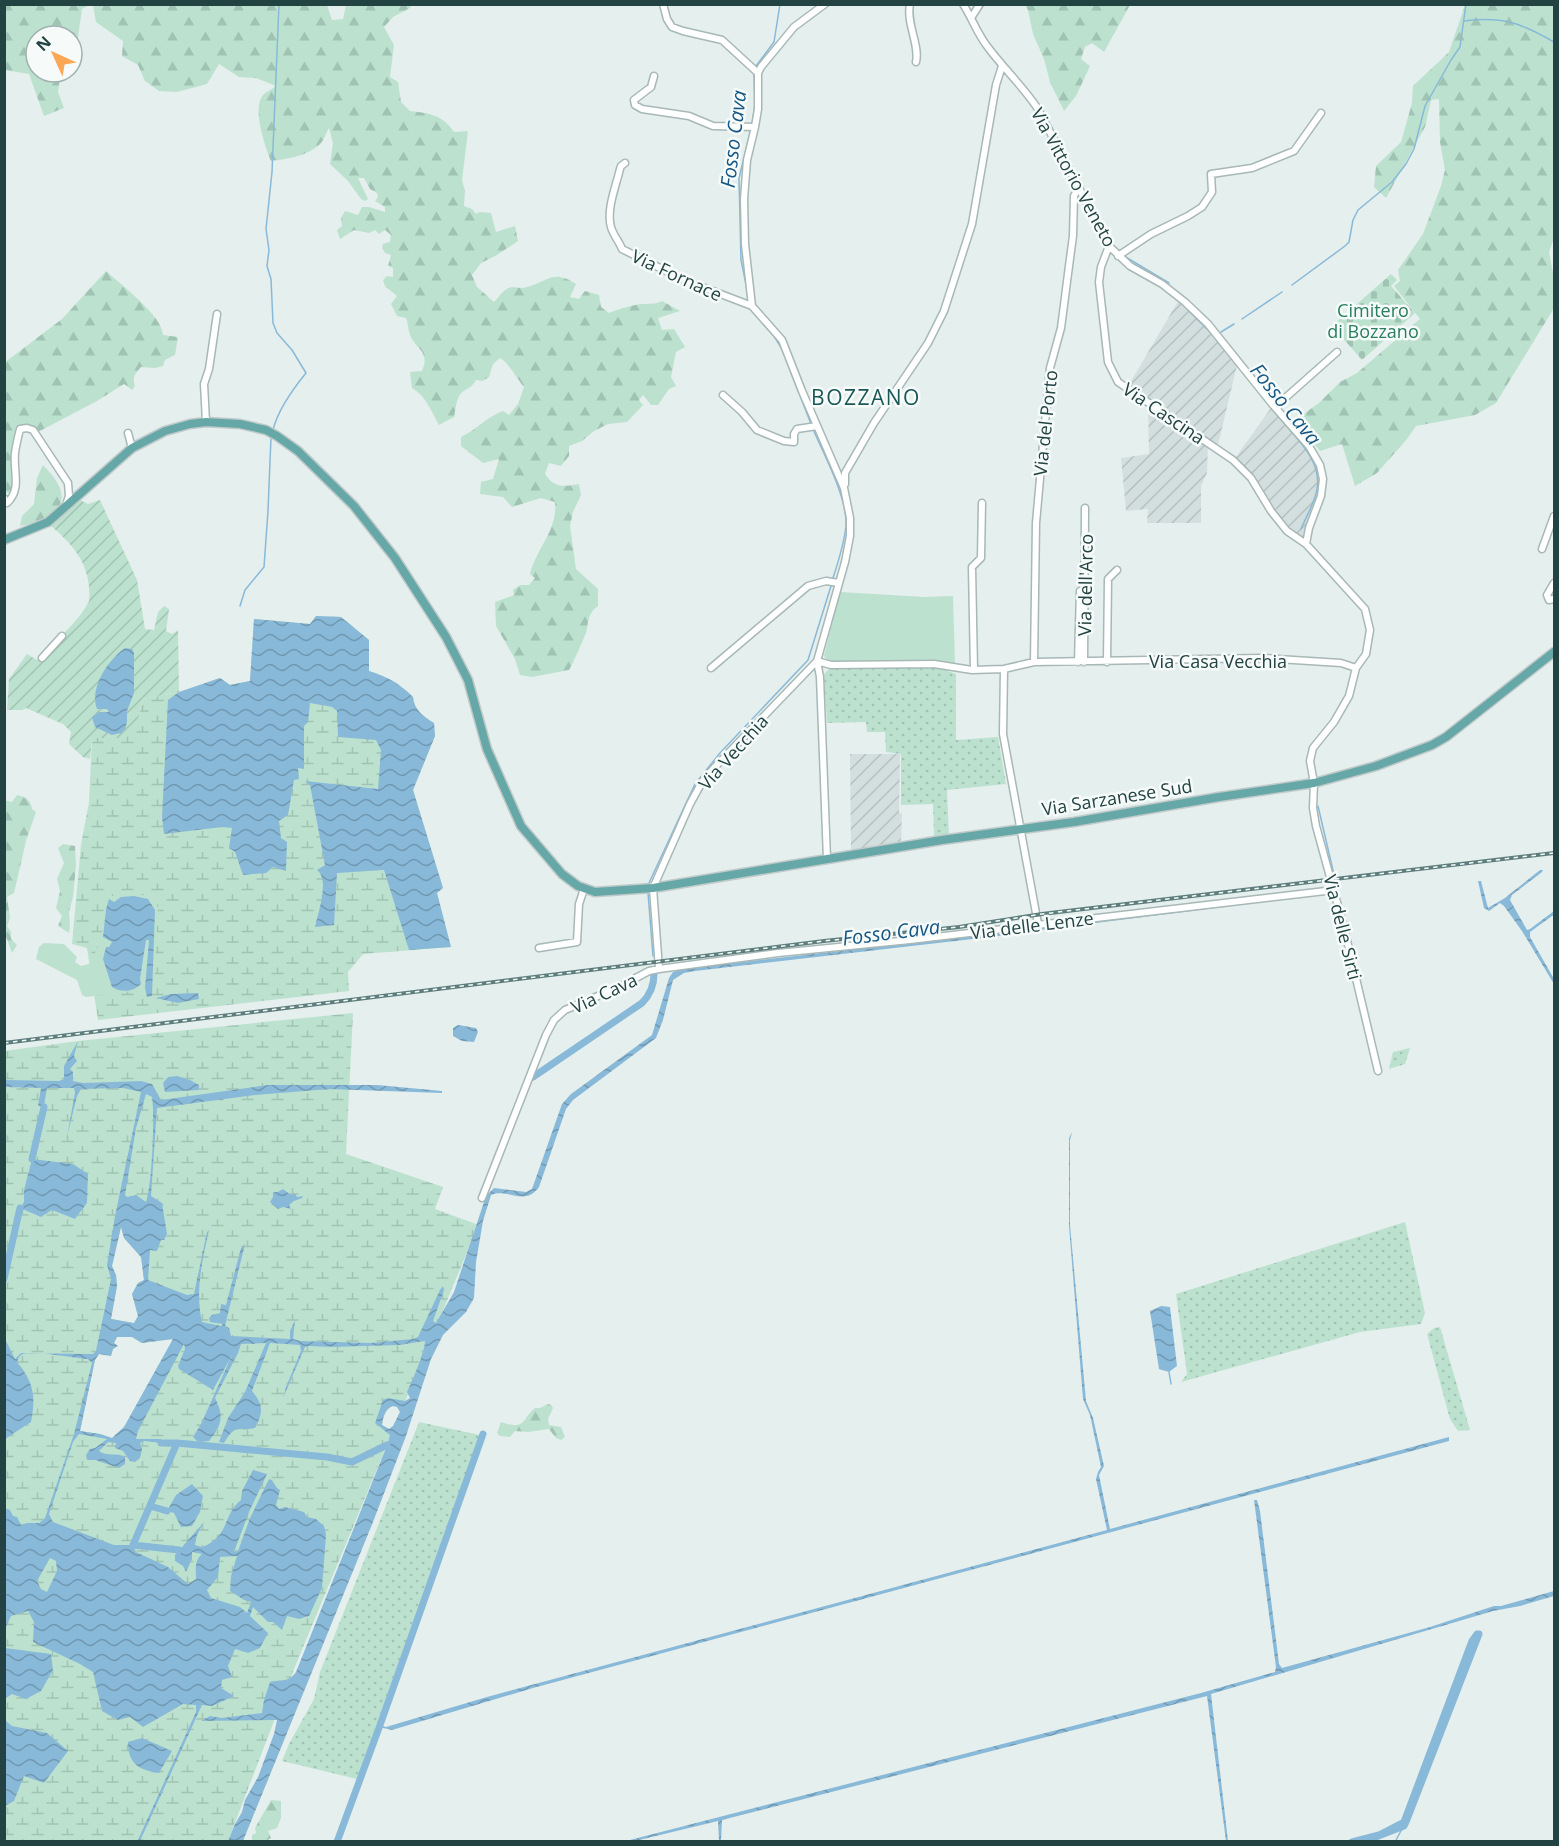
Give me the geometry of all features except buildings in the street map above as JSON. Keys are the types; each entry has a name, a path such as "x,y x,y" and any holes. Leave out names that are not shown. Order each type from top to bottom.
{"main road":[{"path":"4,540 48,522 132,448 165,431 190,423 206,422 240,424 271,433 298,451 326,477 366,519 395,558 446,637 468,680 487,749 521,826 561,874 584,889"},
{"name":"Via Sarzanese Sud","path":"584,889 595,892 650,889 827,859 1074,822 1219,796 1314,783 1376,766 1432,745 1446,737 1554,652"}],"street":[{"path":"663,4 672,27 722,40 756,70"},
{"path":"825,4 794,27 756,70 758,109 747,160 744,199 745,244 751,306 782,340 813,427 844,488"},
{"path":"910,4 909,24 917,56 916,62"},
{"name":"Via Vittorio Veneto","path":"963,4 984,43 1002,66 1024,88 1038,109 1109,246 1130,266 1162,284 1185,302 1208,324 1309,446 1322,472 1323,479 1321,496 1309,528 1306,544"},
{"path":"971,18 980,4"},
{"path":"827,859 820,677 817,661 835,582 850,536 850,518 844,488 845,473 874,423 928,343 944,311 972,224 996,85 1002,66"},
{"path":"654,76 651,87 634,100 635,105 642,109 689,116 713,126 753,127"},
{"path":"1118,256 1151,234 1202,207 1212,192 1211,174 1261,165 1294,151 1321,113"},
{"name":"Via Fornace","path":"625,164 620,169 610,213 611,228 619,239 622,249 684,280 751,306"},
{"name":"Via del Porto","path":"1034,662 1036,523 1050,368 1061,328 1073,236 1074,196 1079,187"},
{"name":"Via Cascina","path":"1109,246 1101,267 1099,282 1108,362 1118,382 1233,460 1251,478 1271,511 1287,531 1306,544"},
{"path":"206,422 204,384 209,369 217,314"},
{"path":"1275,407 1337,352"},
{"path":"723,395 757,430 784,441 794,442 797,429 813,427"},
{"path":"4,498 7,503 13,497 17,486 15,453 20,429 27,428 33,430 68,483 69,496 64,509"},
{"path":"128,433 132,448"},
{"path":"974,670 972,567 981,558 982,503"},
{"name":"Via dell'Arco","path":"1081,662 1085,508"},
{"path":"1542,549 1554,516"},
{"path":"1306,544 1365,609 1370,630 1366,654 1356,668 1349,696 1340,713 1313,748 1310,760 1314,783"},
{"path":"1107,662 1108,579 1117,570"},
{"path":"711,668 808,586 835,582"},
{"path":"1552,599 1548,592 1554,583"},
{"path":"1080,591 1081,662"},
{"path":"42,658 63,636"},
{"name":"Via Casa Vecchia","path":"817,661 831,665 934,664 974,670 1005,669 1034,662 1264,658 1341,663 1356,668"},
{"name":"Via Vecchia","path":"650,889 702,782 817,661"},
{"path":"1005,669 1003,734 1038,924"},
{"name":"Via delle Sirti","path":"1314,783 1313,808 1316,826 1335,893 1378,1071"},
{"path":"539,948 578,942 579,904 584,889"},
{"name":"Via Cava","path":"482,1198 554,1020 565,1010 618,988 649,971 659,969 650,889"},
{"name":"Via delle Lenze","path":"659,969 778,953 1335,893"}],"shaded area":[{"path":"1180,298 1238,361 1217,449 1208,443 1207,473 1201,486 1201,523 1147,523 1148,509 1126,511 1121,458 1149,454 1148,402 1127,388"},
{"path":"1273,405 1309,446 1323,479 1306,544 1287,531 1251,478 1233,461"},
{"path":"850,754 900,754 901,843 851,852"}],"green space":[{"path":"5,4 89,5 82,9 80,24 24,24 24,73 5,70"},
{"path":"93,5 327,5 332,20 343,19 346,5 411,5 410,8 393,17 384,27 394,45 390,77 398,82 401,102 410,111 440,118 454,132 468,131 462,180 465,191 464,206 472,209 476,214 491,213 496,232 515,226 518,241 481,263 472,275 477,287 494,302 509,288 525,288 551,278 562,277 576,284 570,297 579,299 585,291 599,295 601,307 609,313 635,305 662,301 680,311 658,318 662,330 674,329 685,347 676,352 671,377 676,386 669,389 658,405 651,405 643,395 639,400 643,405 627,422 608,424 594,431 582,441 569,446 569,456 561,466 549,463 545,474 556,484 569,486 579,484 581,495 573,512 570,526 576,569 598,589 598,606 590,615 586,633 569,670 532,677 520,675 515,659 496,626 495,602 514,595 513,590 520,585 529,585 535,578 530,574 553,522 555,502 541,498 512,507 503,497 480,494 481,482 493,479 499,459 483,463 461,446 461,437 492,416 503,411 509,415 518,404 524,387 500,358 493,364 489,377 482,381 476,380 462,392 454,417 439,425 425,400 412,388 410,372 422,371 423,354 411,338 406,318 397,316 391,304 397,296 385,286 383,280 387,276 393,277 393,268 388,266 391,255 385,253 382,248 383,244 390,242 391,235 385,230 379,234 375,230 369,233 354,230 340,239 337,230 342,226 341,218 345,211 358,215 362,207 385,212 385,207 375,201 378,197 377,193 370,189 364,178 358,178 368,199 365,201 330,164 333,143 329,128 321,143 310,151 290,158 271,161 260,127 259,108 264,94 276,86 256,78 239,77 219,64 207,84 177,92 159,91 145,81 138,65 122,56 123,41 96,22"},
{"path":"1025,5 1130,5 1104,52 1092,43 1085,47 1081,59 1090,66 1076,96 1064,111 1050,82"},
{"path":"1465,5 1554,5 1554,238 1549,252 1554,278 1554,308 1496,403 1475,415 1416,426 1377,473 1355,486 1342,444 1320,451 1295,420 1319,403 1340,382 1357,373 1420,319 1394,286 1400,281 1398,270 1423,234 1445,170 1440,142 1439,99 1431,100 1425,127 1386,198 1374,187 1376,166 1401,142 1412,103 1413,86 1449,52"},
{"path":"33,84 59,84 58,92 64,108 44,116"},
{"path":"106,271 148,310 161,327 163,335 178,337 175,355 165,360 163,366 141,367 135,376 135,386 132,390 124,384 38,432 29,424 18,426 15,429 11,470 13,485 9,493 5,492 4,363 62,319"},
{"name":"Cimitero di Bozzano","path":"1391,274 1397,280 1391,286 1415,313 1362,360 1332,326"},
{"path":"43,465 60,488 62,497 60,505 55,512 46,517 20,526 22,516 34,504 37,478"},
{"path":"80,500 88,504 100,500 137,580 145,629 154,630 158,612 164,606 169,609 166,631 172,634 178,630 179,692 143,699 139,716 126,738 92,738 90,759 83,757 69,744 71,732 63,724 26,708 7,710 9,679 27,654 37,660 73,624 89,601 88,577 81,560 65,538 51,526"},
{"path":"840,592 925,597 953,596 955,665 933,661 828,661 824,656"},
{"path":"316,616 341,617 369,640 369,671 388,678 403,688 413,697 420,713 434,723 435,736 413,790 443,888 437,893 451,947 363,954 348,972 349,991 98,1020 87,948 72,944 81,845 89,802 92,738 139,716 143,699 179,692 220,678 230,685 250,681 254,619 310,624"},
{"path":"934,666 956,674 956,740 998,737 1006,784 947,790 949,835 934,838 933,804 901,805 901,754 886,752 885,732 867,732 866,722 827,723 824,674 830,668"},
{"path":"17,795 27,799 36,812 26,841 14,893 7,897 10,918 7,926 11,932 11,939 17,945 12,953 5,934 4,800 12,802"},
{"path":"63,844 75,846 76,865 69,912 69,933 58,926 62,916 56,908 60,891 57,879 64,863 58,848"},
{"path":"148,895 158,907 154,988 86,997 82,995 77,980 36,959 39,947 44,943 64,944 77,957 75,962 81,966 92,963 97,947 100,946 107,896"},
{"path":"353,1013 346,1154 443,1187 435,1209 476,1224 473,1238 294,1669 228,1841 5,1841 4,1051 78,1041","holes":["121,1227 124,1238 141,1257 144,1280 138,1283 132,1294 138,1316 134,1323 111,1319 117,1286 112,1266","117,1337 132,1337 142,1343 173,1339 124,1427 112,1438 80,1431 95,1360 99,1354 111,1356 113,1349 118,1346 114,1343","393,1406 397,1407 400,1412 389,1429 382,1425 388,1409"]},
{"path":"1410,1048 1405,1064 1389,1069 1393,1052"},
{"path":"1405,1222 1425,1313 1421,1324 1360,1332 1181,1382 1187,1374 1176,1294"},
{"path":"1440,1327 1470,1430 1458,1431 1450,1419 1427,1334 1434,1328"},
{"path":"548,1404 553,1408 548,1419 549,1425 561,1427 565,1437 561,1440 556,1438 549,1429 515,1431 510,1437 500,1436 497,1433 501,1422 519,1424 535,1408"},
{"path":"419,1422 480,1435 357,1779 282,1761 314,1699 320,1672"},
{"path":"271,1800 281,1801 281,1818 277,1828 268,1831 271,1838 266,1841 252,1841 252,1835 256,1833 255,1828"}],"water":[{"path":"316,616 341,617 369,640 369,671 388,678 403,688 413,697 420,713 434,723 435,736 413,790 443,888 437,893 451,947 409,950 384,870 337,873 334,925 315,927 323,888 321,875 317,870 325,865 310,785 305,781 378,789 381,750 376,740 338,737 337,711 332,707 310,703 308,722 304,726 304,769 298,768 299,779 294,780 288,815 279,821 281,838 287,842 286,871 273,867 266,873 243,875 235,852 229,848 232,828 222,827 164,834 162,817 168,700 179,692 220,678 230,685 250,681 254,619 310,624"},
{"path":"125,648 132,649 134,653 134,693 127,711 125,729 121,733 112,735 95,727 92,717 99,712 109,712 107,709 97,709 95,701 98,684 112,660"},
{"path":"1543,870 1512,895 1510,900 1527,930 1554,911 1554,916 1530,932 1530,937 1554,979 1554,984 1504,906 1500,903 1489,911 1484,908 1478,881 1481,881 1488,908 1505,898"},
{"path":"134,896 148,899 155,910 152,996 147,997 145,988 149,940 146,940 141,984 134,989 123,991 112,987 103,959 106,947 109,947 112,942 103,937 109,899 114,902 121,897"},
{"path":"1033,929 1034,932 695,971 684,973 673,980 656,1038 573,1100 566,1109 539,1187 534,1193 528,1196 497,1193 491,1195 483,1221 476,1262 474,1298 466,1312 443,1335 431,1359 406,1436 373,1522 243,1841 228,1841 242,1812 245,1800 258,1777 277,1720 201,1721 210,1716 222,1718 262,1713 270,1682 287,1679 296,1672 388,1443 390,1435 375,1423 383,1400 388,1398 405,1401 410,1398 407,1392 421,1359 425,1341 399,1345 305,1347 283,1398 301,1351 300,1345 270,1343 252,1391 261,1408 258,1422 255,1428 234,1431 224,1443 219,1442 228,1418 245,1392 266,1343 241,1344 215,1398 221,1416 219,1426 209,1441 198,1442 193,1437 232,1355 213,1390 179,1369 178,1366 185,1349 184,1344 138,1431 136,1439 161,1439 161,1443 144,1441 140,1443 142,1449 140,1458 135,1462 130,1461 123,1451 115,1448 116,1443 108,1442 99,1451 125,1457 125,1464 119,1468 95,1460 87,1460 86,1455 90,1449 107,1439 79,1434 73,1442 49,1514 53,1522 114,1545 133,1545 136,1552 168,1567 188,1584 196,1579 197,1562 202,1554 192,1552 192,1559 186,1572 183,1566 175,1561 175,1555 204,1522 195,1545 202,1547 217,1537 231,1511 241,1500 242,1491 253,1470 267,1474 234,1552 238,1551 250,1518 269,1479 280,1490 276,1505 279,1509 285,1507 304,1512 307,1517 316,1519 324,1526 326,1535 322,1588 309,1616 299,1619 287,1616 282,1630 273,1622 268,1622 253,1607 250,1616 268,1633 260,1648 248,1653 235,1649 228,1666 232,1677 222,1680 221,1688 234,1696 212,1706 202,1705 140,1841 137,1842 196,1712 196,1705 183,1704 143,1727 130,1717 118,1720 102,1711 93,1672 33,1642 34,1622 28,1611 11,1616 5,1629 5,1508 17,1517 21,1525 39,1523 45,1518 74,1434 92,1363 88,1359 41,1353 93,1354 96,1351 111,1279 107,1265 115,1216 141,1092 123,1088 81,1089 77,1096 67,1137 74,1088 47,1088 44,1106 38,1106 41,1088 5,1087 5,1080 59,1081 64,1079 64,1066 78,1041 74,1056 77,1061 70,1069 73,1072 73,1081 83,1083 141,1081 152,1084 161,1100 268,1085 377,1085 442,1091 442,1093 329,1089 255,1095 157,1108 151,1196 162,1203 167,1234 164,1240 161,1240 157,1251 150,1250 148,1280 187,1295 194,1294 209,1230 199,1288 202,1322 221,1326 223,1324 210,1322 209,1318 220,1313 221,1304 226,1305 241,1248 245,1244 225,1326 229,1328 231,1336 290,1339 290,1331 295,1320 293,1339 300,1341 371,1343 413,1339 418,1337 443,1286 444,1290 433,1321 436,1323 454,1292 486,1196 494,1188 526,1192 532,1189 562,1104 571,1094 652,1035 669,978 673,972 688,968","holes":["146,1094 152,1097 153,1119 151,1166 146,1202 136,1195 127,1197 125,1195 136,1128","121,1227 124,1238 141,1257 144,1280 138,1283 132,1294 138,1316 134,1323 111,1319 117,1286 112,1266","117,1337 132,1337 142,1343 173,1339 124,1427 112,1438 80,1431 95,1360 99,1354 111,1356 113,1349 118,1346 114,1343","393,1406 397,1407 400,1412 389,1429 382,1425 388,1409","237,1556 231,1576 230,1591 251,1602 247,1613 240,1607 211,1598 207,1590 218,1577 220,1557","50,1558 56,1561 57,1571 47,1592 41,1589 37,1581"]},
{"path":"198,993 199,999 178,1003 156,998 171,994"},
{"path":"458,1025 476,1028 478,1032 474,1042 462,1041 453,1036 453,1028"},
{"path":"177,1076 199,1085 199,1090 165,1092 163,1083 168,1077"},
{"path":"1072,1132 1070,1140 1070,1225 1086,1401 1093,1418 1104,1466 1099,1475 1110,1529 1449,1437 1449,1441 533,1688 392,1730 379,1727 380,1725 386,1727 487,1697 1107,1530 1096,1479 1101,1467 1090,1415 1083,1399 1069,1226 1069,1138"},
{"path":"32,1159 73,1164 88,1174 87,1203 75,1219 52,1210 41,1217 20,1208 24,1202 24,1190"},
{"path":"283,1189 291,1195 295,1193 297,1197 303,1196 289,1205 291,1209 283,1207 278,1209 270,1202 273,1192"},
{"path":"1161,1306 1170,1307 1177,1366 1169,1372 1159,1369 1150,1311"},
{"path":"4,1337 15,1359 21,1353 28,1353 23,1354 17,1362 27,1376 32,1390 31,1422 5,1439"},
{"path":"192,1484 203,1496 200,1512 192,1526 181,1527 174,1513 167,1511 176,1495"},
{"path":"1254,1500 1257,1500 1260,1511 1279,1664 1282,1668 1430,1627 1494,1606 1554,1591 1554,1596 1493,1611 1211,1694 1228,1841 1226,1841 1207,1696 722,1820 721,1841 719,1841 718,1821 635,1841 626,1841 1275,1672"},
{"path":"5,1648 51,1654 53,1670 41,1691 26,1699 12,1694 5,1699"},
{"path":"5,1720 12,1726 47,1733 68,1751 44,1783 24,1776 14,1801 5,1806"},
{"path":"142,1738 172,1751 159,1773 145,1770 132,1760 128,1742"}],"waterway":[{"path":"273,430 282,407 306,373 292,350 277,333 273,323 271,279 267,266 269,250 266,229 272,172 279,4"},
{"name":"Fosso Cava","path":"756,66 774,42 780,4"},
{"path":"1292,285 1349,242 1353,220 1358,210 1392,182 1406,164 1414,149 1425,106 1460,47 1466,4"},
{"path":"1464,21 1511,22 1554,42"},
{"name":"Fosso Cava","path":"752,125 755,104 754,73"},
{"path":"1045,114 1068,159"},
{"name":"Fosso Cava","path":"748,294 741,260 739,178 751,130"},
{"path":"1124,256 1169,283"},
{"path":"1242,319 1282,292"},
{"path":"1188,310 1212,334"},
{"path":"1221,332 1234,324"},
{"name":"Fosso Cava","path":"772,333 782,349"},
{"name":"Fosso Cava","path":"789,367 811,424"},
{"name":"Fosso Cava","path":"1281,419 1307,451 1318,479 1314,499 1301,529"},
{"name":"Fosso Cava","path":"813,429 834,477 846,515 844,540 832,581"},
{"path":"240,606 245,590 264,567 271,437"},
{"name":"Fosso Cava","path":"648,885 695,784 720,753 808,660 831,586"},
{"name":"Fosso Cava","path":"1318,806 1338,892 1336,892"},
{"name":"Fosso Cava","path":"648,893 653,956"},
{"name":"Fosso Cava","path":"1033,930 1299,897"},
{"path":"533,1077 642,1003 651,990 654,974"},
{"path":"32,1159 44,1107"},
{"path":"4,1279 20,1208"},
{"path":"1169,1372 1171,1384"},
{"path":"337,1842 483,1434"},
{"path":"161,1443 177,1443"},
{"path":"179,1550 133,1545 177,1443 327,1457 352,1462 387,1445"},
{"path":"150,1506 167,1511"},
{"path":"1352,1842 1379,1835 1404,1822 1472,1641 1479,1634 1404,1826 1363,1842"},
{"path":"1395,1842 1403,1827"}],"railway":[{"path":"4,1043 1554,853"}],"district":[{"name":"BOZZANO","path":"866,397"}]}
